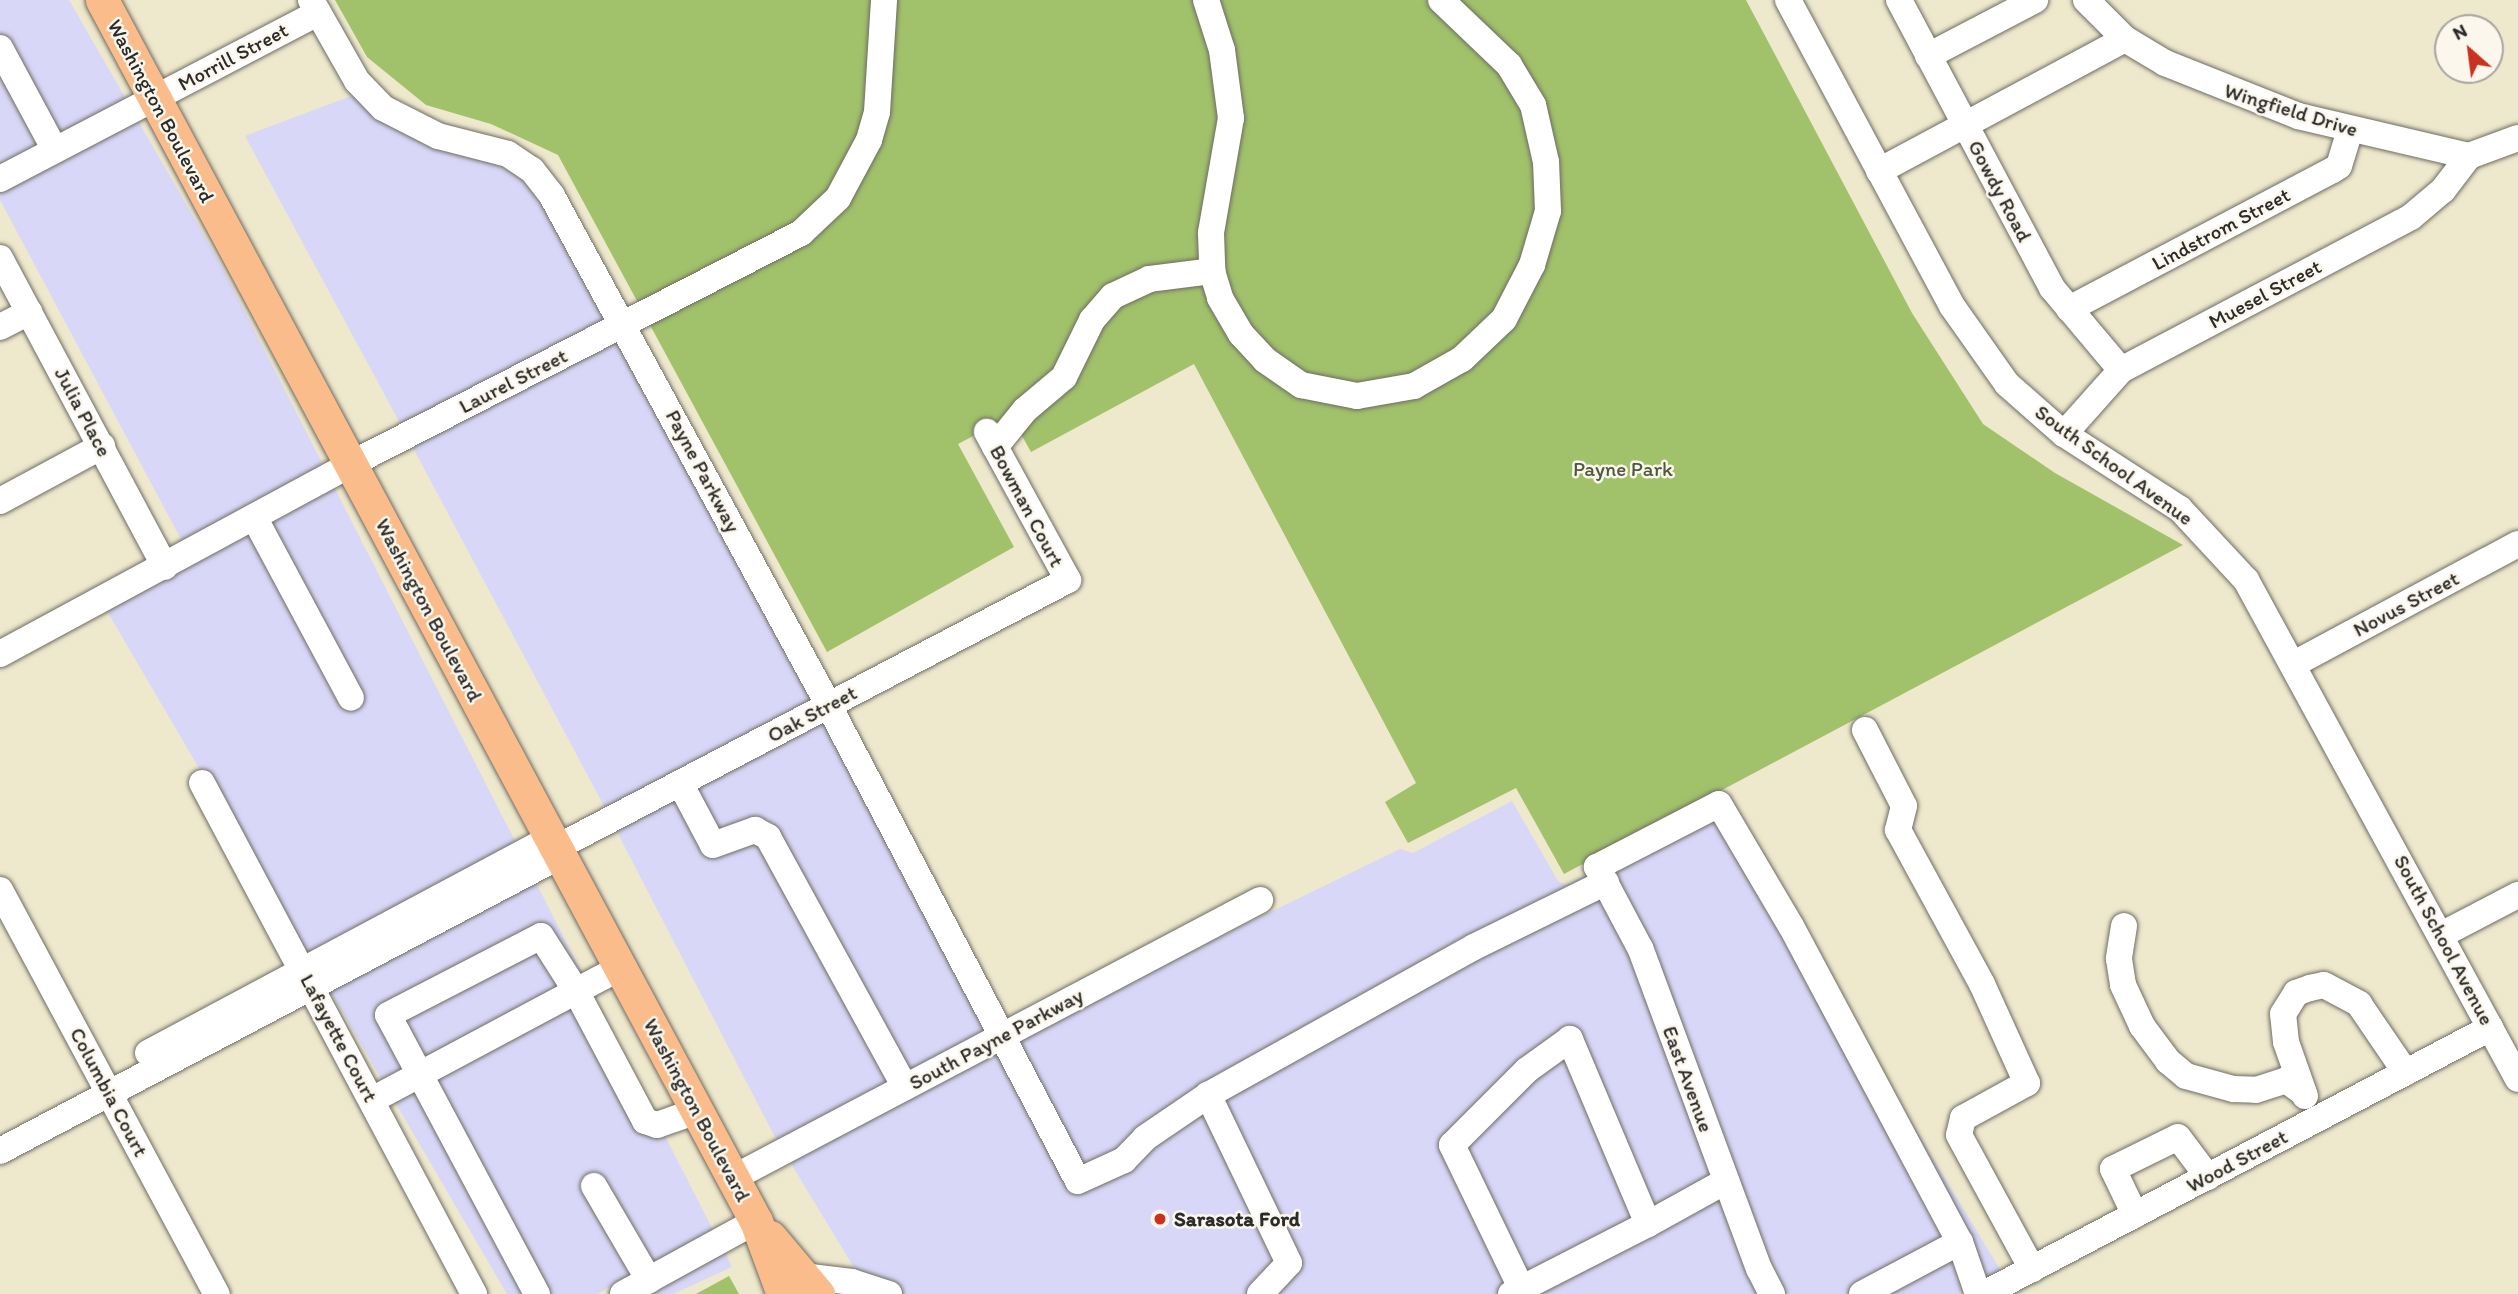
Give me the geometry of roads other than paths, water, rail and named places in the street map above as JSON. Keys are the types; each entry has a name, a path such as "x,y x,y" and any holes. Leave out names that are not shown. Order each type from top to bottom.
{"main road":[{"name":"Washington Boulevard","path":"102,0 756,1221 801,1288"}],"street":[{"name":"Laurel Street","path":"0,654 351,464 801,233 838,198 857,170 877,112 884,0"},
{"path":"1206,0 1223,50 1231,118 1211,233 1212,271 1220,298 1241,334 1265,360 1301,385 1357,396 1414,386 1462,359 1504,319 1532,265 1548,211 1546,162 1533,105 1509,65 1441,0"},
{"name":"South School Avenue","path":"1788,0 1879,171 1979,348 2007,384 2064,434 2159,492 2216,542 2265,608 2518,1079"},
{"name":"Gowdy Road","path":"1899,0 2052,288 2121,370"},
{"path":"1928,56 2035,0"},
{"name":"Wingfield Drive","path":"2086,0 2125,39 2165,63 2236,94 2350,130 2469,156"},
{"name":"Morrill Street","path":"0,179 154,98 314,6"},
{"name":"Payne Parkway","path":"314,6 357,81 383,108 438,136 508,154 532,170 564,215 829,706 1078,1181 1124,1160 1145,1138 1208,1095"},
{"path":"1879,171 2125,39"},
{"path":"0,48 55,150"},
{"name":"Lindstrom Street","path":"2069,309 2333,170 2339,166 2350,130"},
{"path":"2469,156 2518,138"},
{"name":"Muesel Street","path":"2064,434 2121,370 2411,217 2443,190 2469,156"},
{"name":"Julia Place","path":"0,258 165,567"},
{"name":"Bowman Court","path":"1068,580 991,440 1064,377 1092,320 1113,296 1149,279 1212,271"},
{"path":"0,327 29,312"},
{"path":"0,501 102,446"},
{"path":"254,517 351,698"},
{"name":"Novus Street","path":"2294,664 2518,544"},
{"name":"Oak Street","path":"105,1086 1068,580"},
{"path":"1866,730 1904,806 1898,830 1983,984 2027,1083 1963,1118 1959,1135 2032,1269"},
{"name":"Lafayette Court","path":"202,783 474,1294"},
{"path":"680,783 713,845 755,830 768,837 905,1087"},
{"path":"1260,1294 1289,1263 1208,1095 1474,947 1719,804 1791,926 1960,1242 1978,1294"},
{"name":"East Avenue","path":"1601,874 1640,948 1726,1181 1772,1294"},
{"name":"Columbia Court","path":"0,890 217,1294"},
{"path":"2441,935 2518,895"},
{"name":"South Payne Parkway","path":"733,1178 1259,900"},
{"path":"2124,926 2119,960 2123,985 2142,1026 2168,1060 2186,1076 2233,1089 2256,1090 2286,1080 2304,1093"},
{"path":"537,1294 388,1014 541,936 576,991 645,1121 657,1125 697,1111"},
{"path":"372,1100 620,968"},
{"path":"2316,1120 2286,1042 2283,1014 2296,993 2324,985 2359,1004 2406,1073"},
{"name":"Wood Street","path":"1984,1294 2490,1028"},
{"path":"1648,1224 1570,1039 1527,1070 1452,1145 1516,1291 1648,1224 1726,1181"},
{"path":"0,1131 105,1086"},
{"path":"0,1151 105,1086"},
{"path":"2134,1215 2113,1169 2178,1137 2208,1177"},
{"path":"594,1186 649,1280"},
{"path":"623,1294 756,1221"},
{"path":"1861,1294 1960,1242"},
{"path":"801,1288 852,1282 890,1294"}],"place":[{"name":"Sarasota Ford","path":"1160,1219"}],"park label":[{"name":"Payne Park","path":"1623,469"}]}
